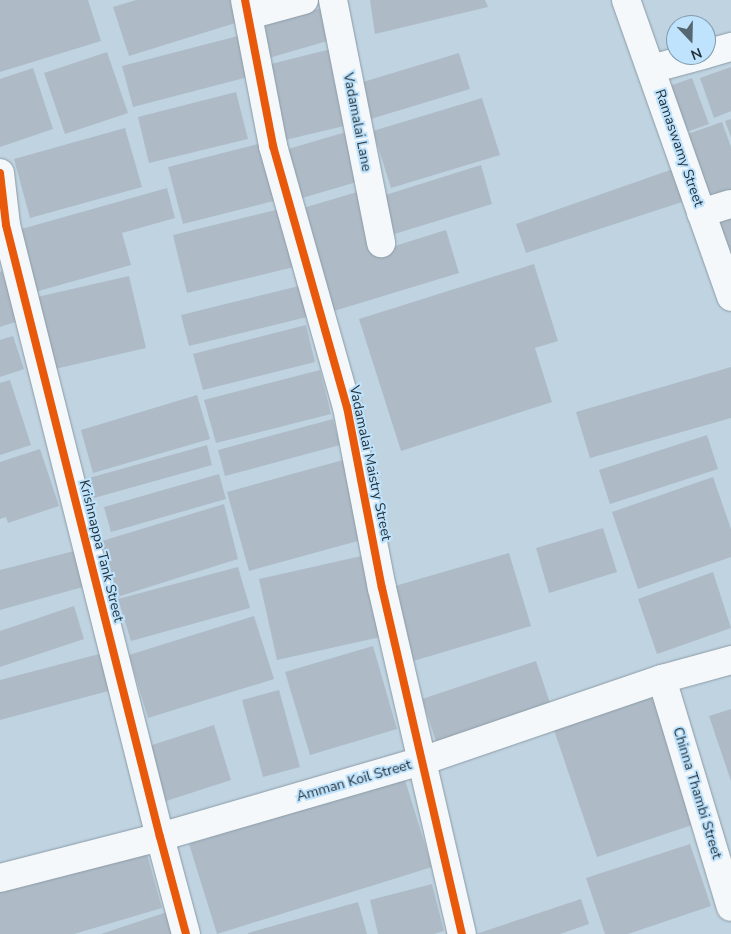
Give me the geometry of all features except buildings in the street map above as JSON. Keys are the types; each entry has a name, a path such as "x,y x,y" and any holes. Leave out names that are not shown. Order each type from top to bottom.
{"street":[{"path":"247,8 304,0"},
{"name":"Vadamalai Lane","path":"334,0 382,243"},
{"name":"Ramaswamy Street","path":"626,0 731,297"},
{"name":"Vadamalai Maistry Street","path":"247,8 273,146 347,407 382,588 462,934"},
{"path":"716,52 731,47"},
{"path":"651,69 666,65"},
{"name":"Krishnappa Tank Street","path":"0,173 6,225 6,247 186,934"},
{"path":"701,213 731,204"},
{"name":"Amman Koil Street","path":"0,878 160,837 422,761 662,678 731,660"},
{"name":"Chinna Thambi Street","path":"662,678 731,907"}],"cycle path":[{"path":"245,0 273,146 347,407 382,588 462,934"},
{"path":"0,173 6,225 186,934"}]}
